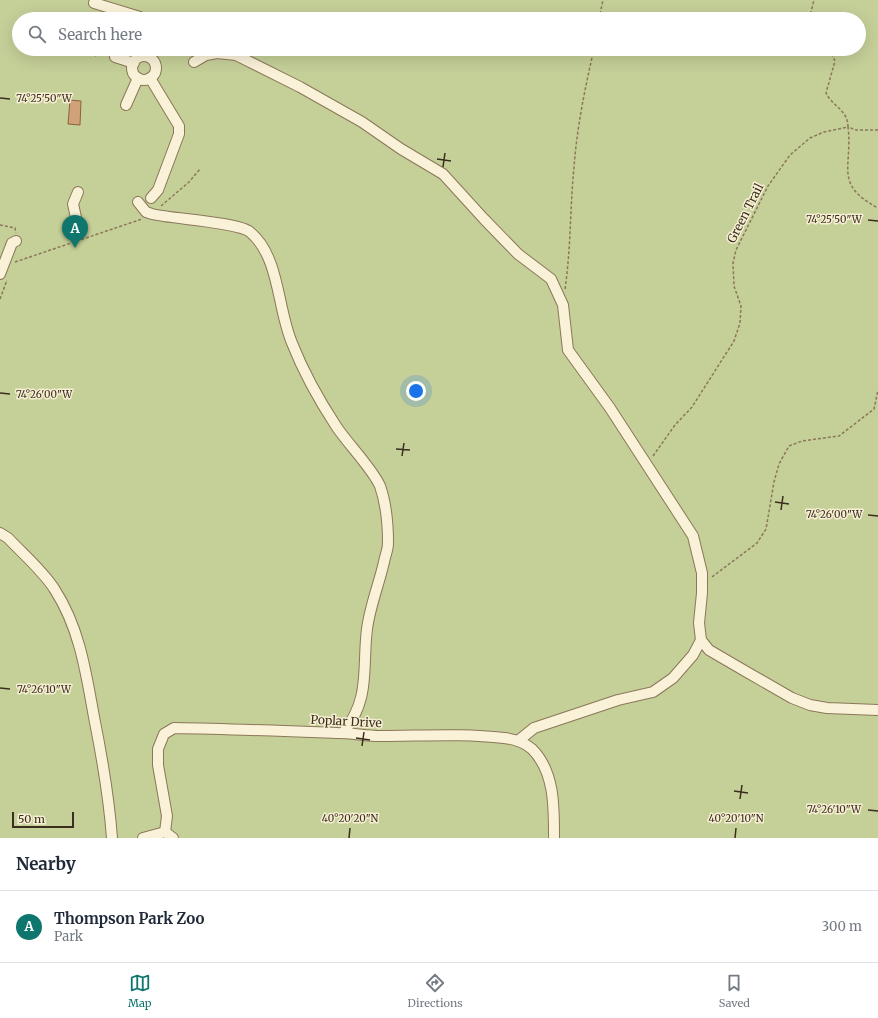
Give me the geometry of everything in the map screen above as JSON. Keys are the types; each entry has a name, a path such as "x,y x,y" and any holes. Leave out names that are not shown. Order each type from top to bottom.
{"street":[{"path":"94,4 122,12"},
{"path":"141,56 134,63 133,71 138,78 144,80 150,78 154,74 156,68 153,56"},
{"path":"194,62 204,56"},
{"path":"238,56 300,87 362,122 401,149 443,174 518,254 551,279 563,304 568,350 610,408 693,536 702,573 699,623 701,640 709,650 792,698 827,708 878,710"},
{"path":"115,57 134,63"},
{"path":"126,105 138,78"},
{"path":"150,78 180,126 158,190 151,198"},
{"path":"77,222 73,204 78,192"},
{"path":"138,202 146,212 152,214 233,226 249,231 263,246 272,265 290,340 302,367 336,425 379,485 385,504 388,545 369,618 365,645 366,672 362,699 354,719 343,733"},
{"path":"4,275 12,243 16,238"},
{"path":"0,533 8,538 54,589 73,622 83,657 98,739 110,808 112,838"},
{"path":"518,741 534,728 618,700 653,692 673,678 693,654 701,640"},
{"name":"Poplar Drive","path":"169,835 158,765 158,749 164,734 174,728 343,733 379,736 430,735 505,738 518,741 532,749 543,765 551,784 554,812 554,838"},
{"path":"142,838 169,835"}],"path":[{"path":"600,12 603,0"},
{"path":"810,12 814,0"},
{"path":"563,304 568,271 574,160 582,101 592,56"},
{"path":"832,56 835,61 826,93 832,103 845,113 848,119 850,142 847,177 855,192 866,202 878,208"},
{"name":"Green Trail","path":"646,464 675,425 692,407 734,341 740,323 741,306 734,286 733,263 736,250 768,186 790,155 810,138 824,132 848,127 856,130 878,130"},
{"path":"14,262 146,218 189,182 200,169"},
{"path":"0,224 15,228 16,238"},
{"path":"0,299 4,275"},
{"path":"874,409 878,390"},
{"path":"702,584 757,543 766,529 777,470 789,446 802,441 839,436 878,407"}],"green space":[{"path":"0,0 878,0 878,838 0,838"}],"building":[{"path":"70,100 81,101 80,125 68,124"}],"place":[{"name":"Thompson Park Zoo","path":"75,248"}]}
